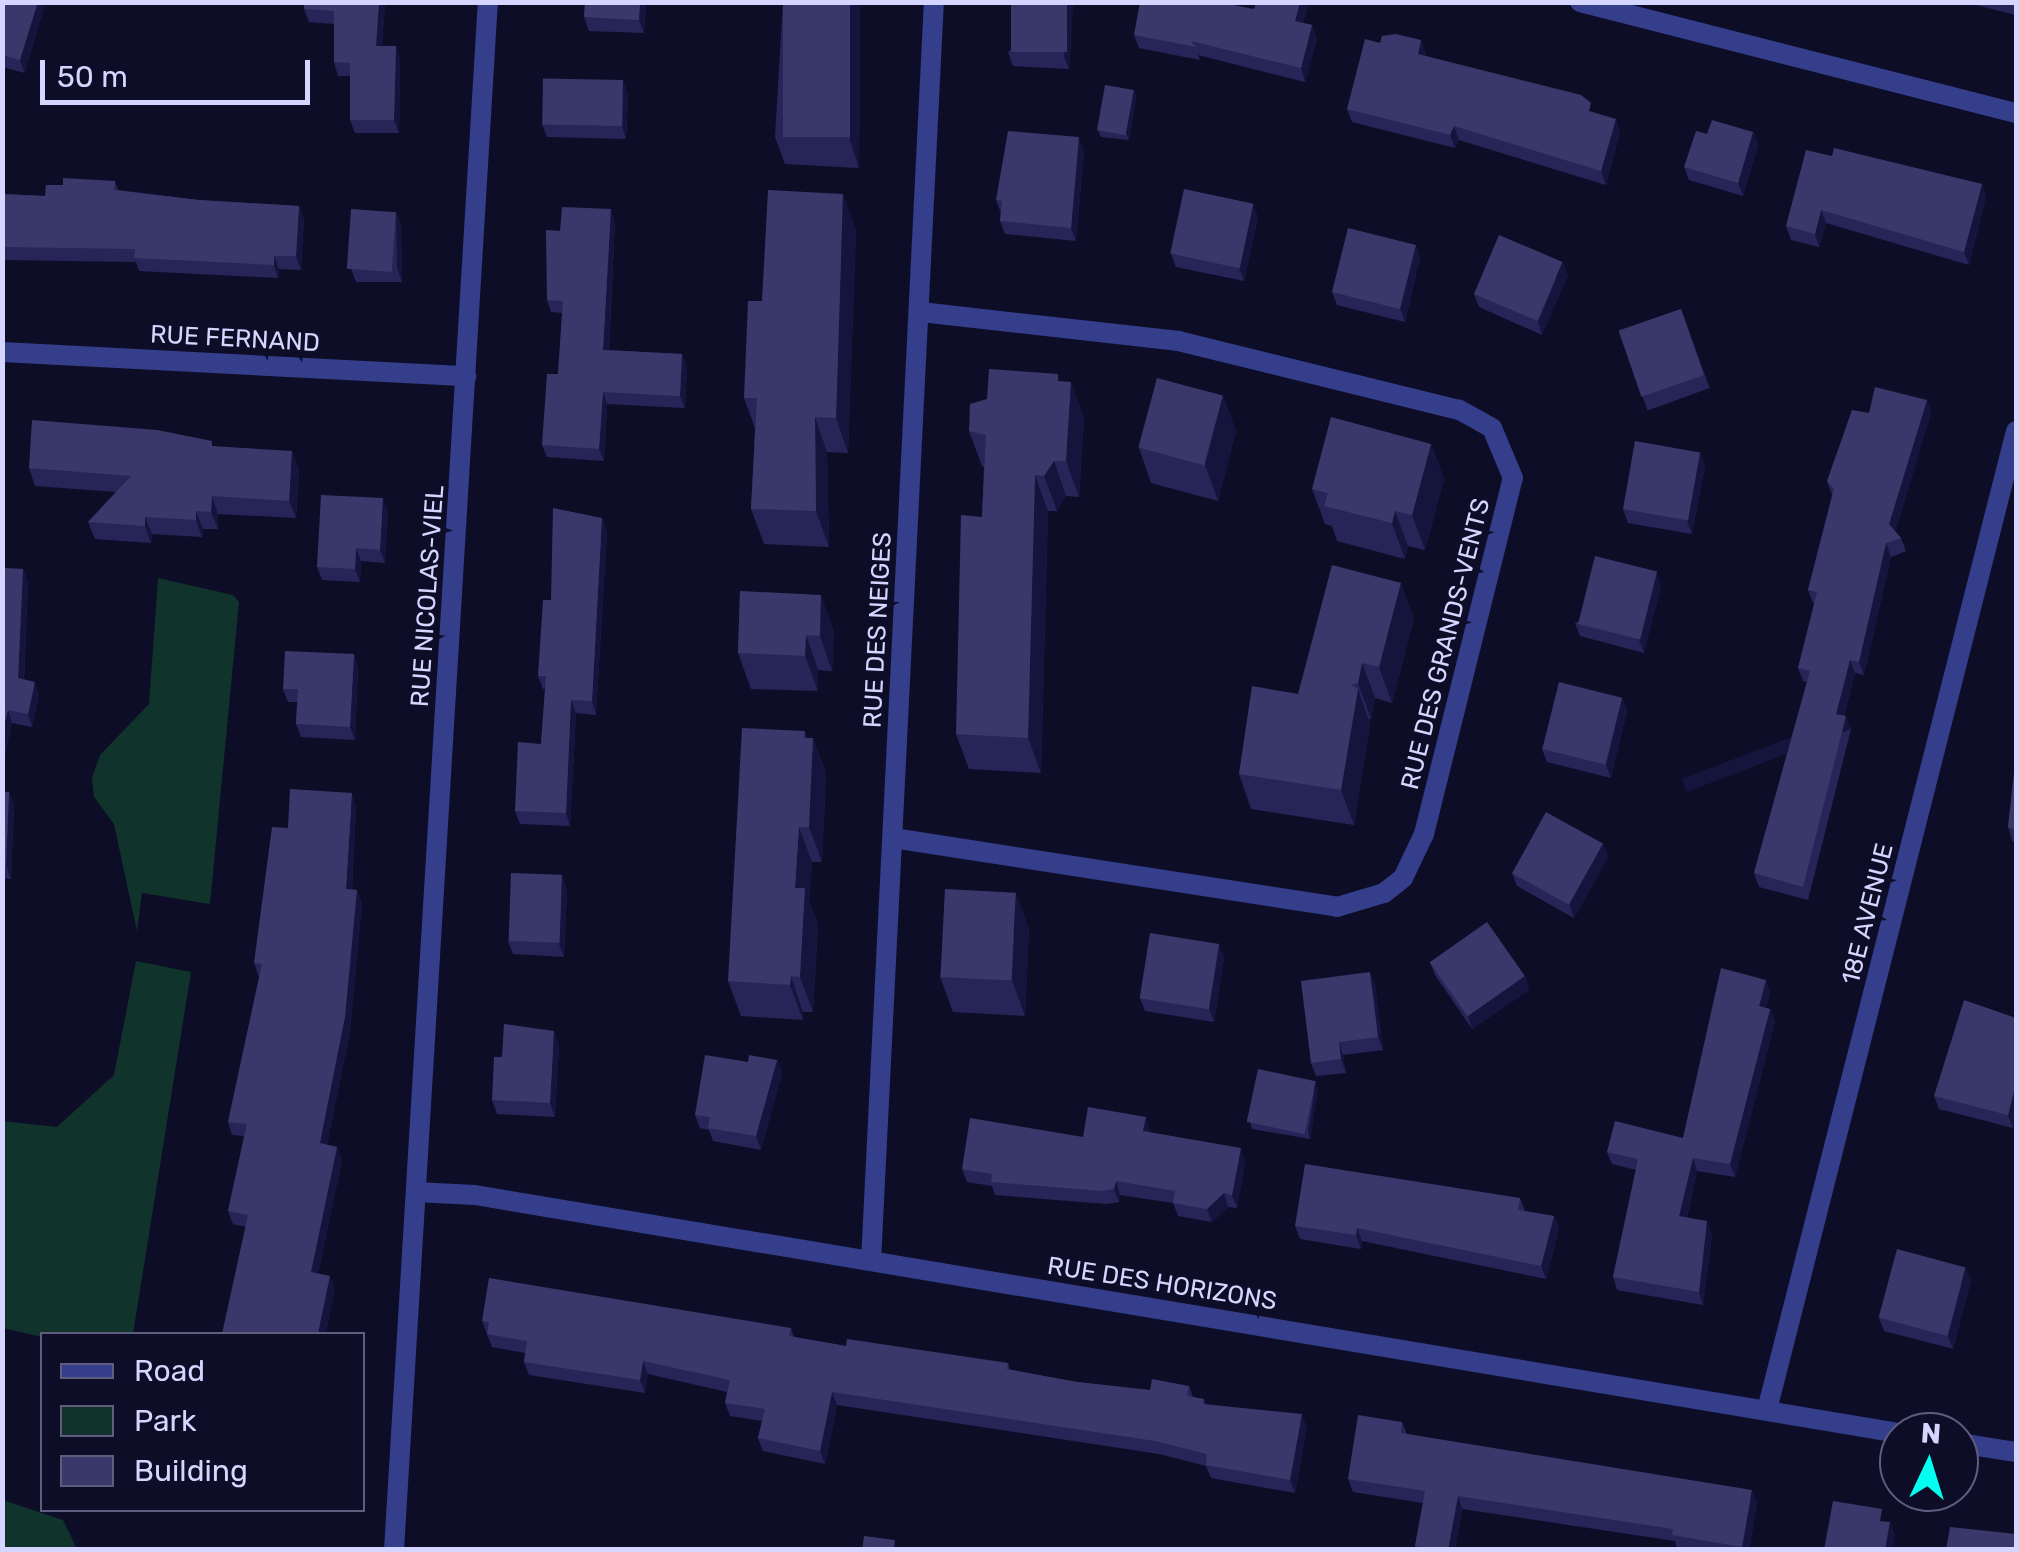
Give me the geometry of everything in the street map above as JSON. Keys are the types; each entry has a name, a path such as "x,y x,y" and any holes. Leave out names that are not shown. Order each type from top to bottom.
{"street":[{"name":"RUE NICOLAS-VIEL","path":"394,1550 488,2"},
{"name":"RUE DES NEIGES","path":"871,1261 934,2"},
{"path":"1580,2 2016,113"},
{"name":"RUE DES GRANDS-VENTS","path":"893,838 1337,907 1384,894 1402,878 1424,834 1512,478 1510,460 1492,428 1459,410 1179,341 919,312"},
{"name":"RUE FERNAND","path":"2,352 466,376"},
{"name":"18E AVENUE","path":"1766,1410 2016,431"},
{"name":"RUE DES HORIZONS","path":"416,1192 475,1195 1879,1430"},
{"path":"1979,1446 2016,1452"}],"green space":[{"path":"158,578 233,595 239,602 210,904 142,893 137,931 114,824 94,797 92,778 100,755 149,704"},
{"path":"136,961 191,972 133,1332 40,1332 40,1337 3,1328 3,1121 57,1127 114,1075"},
{"path":"3,1500 63,1520 77,1549 3,1549"}],"building":[{"path":"2,2 38,2 20,60 2,55"},
{"path":"304,2 379,2 376,46 396,46 394,120 350,120 350,63 334,62 334,11 304,9"},
{"path":"585,2 640,2 639,20 584,17"},
{"path":"783,2 850,2 850,137 783,137"},
{"path":"1011,2 1067,2 1067,52 1011,52"},
{"path":"1140,2 1218,2 1254,9 1256,2 1300,2 1295,21 1312,25 1301,68 1191,41 1196,47 1134,35"},
{"path":"1396,34 1421,40 1418,54 1581,95 1591,103 1589,111 1616,119 1601,171 1454,126 1450,135 1347,109 1365,39 1380,43 1382,36"},
{"path":"543,79 623,80 622,126 542,125"},
{"path":"1105,85 1134,90 1126,135 1097,130"},
{"path":"1712,120 1753,132 1738,183 1684,167 1696,131 1707,134"},
{"path":"1008,131 1079,137 1071,228 1000,221 1002,201 996,200"},
{"path":"1834,148 1982,184 1964,252 1821,210 1815,234 1786,226 1806,150 1832,156"},
{"path":"63,178 115,181 114,190 299,206 296,256 274,256 274,265 134,258 135,249 2,247 2,194 45,196 46,185 63,185"},
{"path":"1184,189 1253,204 1240,268 1170,254"},
{"path":"768,190 843,194 836,418 815,417 816,511 751,509 757,398 744,398 748,301 762,301"},
{"path":"562,207 611,209 603,350 682,354 680,396 603,392 599,449 542,445 547,374 558,374 563,301 547,300 546,230 560,231"},
{"path":"351,209 396,212 392,272 347,269"},
{"path":"1348,228 1416,245 1400,309 1332,292"},
{"path":"1499,235 1563,262 1538,321 1474,294"},
{"path":"1681,309 1704,375 1641,397 1619,330"},
{"path":"989,369 1058,374 1058,381 1071,382 1066,461 1054,461 1044,476 1035,475 1028,738 956,734 961,515 982,517 986,435 969,431 970,404 987,399"},
{"path":"1157,378 1223,396 1204,465 1138,448"},
{"path":"1875,387 1927,400 1889,524 1901,538 1886,543 1859,662 1850,660 1836,714 1846,716 1803,887 1754,873 1810,671 1798,668 1817,592 1808,590 1834,489 1827,481 1852,410 1869,413"},
{"path":"1331,417 1431,444 1412,515 1395,511 1392,523 1324,506 1328,493 1312,489"},
{"path":"32,420 157,430 212,441 212,446 292,451 289,501 212,496 211,512 196,511 196,520 145,517 145,526 88,522 131,476 29,468"},
{"path":"1635,441 1700,452 1688,520 1623,509"},
{"path":"321,495 383,498 380,550 356,548 355,569 317,567"},
{"path":"553,508 602,518 592,701 571,700 566,813 515,811 518,742 541,744 546,676 538,676 543,600 551,600"},
{"path":"1595,556 1657,571 1640,639 1578,624"},
{"path":"1332,565 1401,583 1379,667 1362,663 1358,683 1351,685 1358,689 1341,790 1239,774 1252,686 1298,694"},
{"path":"2,568 23,569 18,678 35,682 28,714 8,710 2,733"},
{"path":"740,591 821,595 820,636 806,635 805,656 738,653"},
{"path":"285,651 354,654 350,727 296,724 298,689 283,689"},
{"path":"1559,682 1622,698 1605,765 1542,749"},
{"path":"742,728 805,731 804,738 813,738 809,827 799,827 795,888 805,888 800,977 791,976 790,985 728,981"},
{"path":"2016,764 2016,830 2008,827"},
{"path":"290,789 352,793 346,889 357,890 345,1017 320,1143 337,1147 311,1272 330,1276 318,1332 222,1332 248,1215 228,1211 247,1124 228,1122 262,964 254,963 272,827 288,828"},
{"path":"2,792 9,792 6,865 2,865"},
{"path":"1546,812 1603,844 1569,905 1512,873"},
{"path":"511,873 562,875 560,943 509,941"},
{"path":"945,889 1016,893 1011,981 940,977"},
{"path":"1487,922 1525,976 1468,1016 1430,962"},
{"path":"1150,933 1219,944 1209,1009 1140,998"},
{"path":"1721,968 1766,980 1759,1006 1770,1009 1730,1164 1693,1158 1679,1216 1707,1221 1699,1292 1613,1277 1638,1159 1607,1152 1615,1121 1683,1138"},
{"path":"1370,972 1378,1037 1339,1042 1341,1059 1311,1063 1301,981"},
{"path":"1964,1000 2016,1018 2016,1083 2008,1115 1934,1096"},
{"path":"504,1024 554,1031 550,1103 492,1100 494,1057 502,1057"},
{"path":"705,1055 748,1062 749,1055 777,1060 756,1136 708,1128 710,1117 695,1115"},
{"path":"1258,1069 1316,1081 1304,1134 1247,1122"},
{"path":"1088,1107 1146,1117 1143,1131 1241,1148 1232,1195 1224,1193 1207,1209 1173,1203 1175,1191 1116,1181 1114,1189 1101,1191 991,1182 992,1174 962,1169 970,1118 1083,1137"},
{"path":"1305,1164 1520,1198 1518,1210 1554,1216 1541,1266 1357,1228 1356,1235 1295,1226"},
{"path":"1897,1249 1966,1267 1947,1336 1879,1318"},
{"path":"489,1278 791,1328 789,1336 846,1346 847,1339 1008,1363 1007,1369 1077,1382 1150,1390 1152,1379 1189,1386 1187,1396 1204,1399 1203,1404 1302,1414 1290,1480 1206,1465 1207,1454 1155,1441 832,1392 820,1451 758,1438 765,1409 725,1403 730,1380 643,1361 640,1380 524,1362 527,1341 487,1334 489,1322 482,1321"},
{"path":"1358,1415 1402,1422 1401,1433 1752,1490 1742,1547 1672,1535 1673,1529 1458,1496 1448,1550 1415,1546 1425,1491 1348,1479"},
{"path":"1833,1501 1879,1509 1880,1521 1890,1522 1885,1550 1824,1550"},
{"path":"1950,1527 2016,1534 2016,1550 1946,1550"},
{"path":"864,1536 895,1540 894,1550 862,1550"}]}
